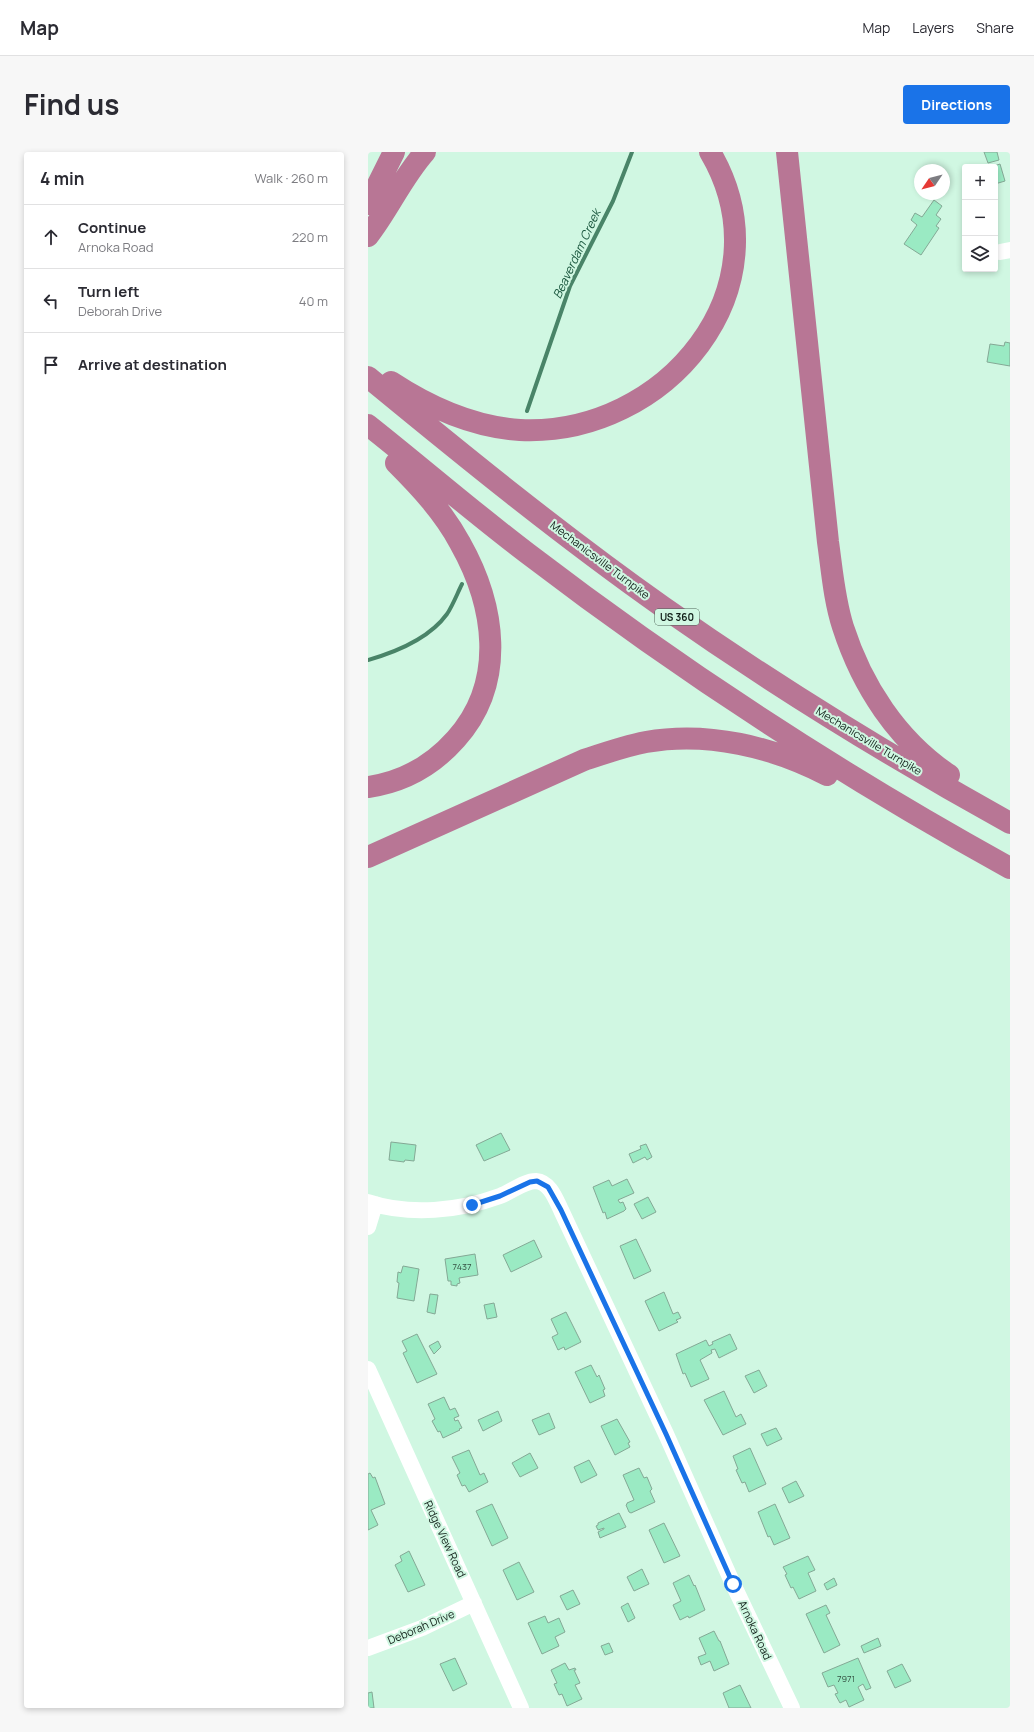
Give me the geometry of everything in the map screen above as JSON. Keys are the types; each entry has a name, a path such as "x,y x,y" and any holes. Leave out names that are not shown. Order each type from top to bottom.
{"highway":[{"path":"368,204 394,152"},
{"path":"368,236 381,219 404,178 425,152"},
{"path":"368,364 404,390 424,402 461,418 496,427 520,430 543,429 572,425 602,417 642,397 660,384 695,350 719,313 730,284 736,250 734,218 726,182 710,152"},
{"path":"787,152 828,542 835,591 843,626 856,662 870,689 885,713 901,734 916,749 947,774 1010,812"},
{"name":"Mechanicsville Turnpike","path":"368,377 497,483 606,566 663,607 786,690 936,782 1010,823"},
{"path":"368,425 475,513 523,550 688,670 843,771 934,827 1010,869"},
{"path":"368,439 411,478 441,515 460,543 473,569 482,594 491,643 491,657 483,694 474,713 461,734 447,749 417,771 398,780 368,787"},
{"path":"368,857 584,760 617,749 648,742 677,739 706,739 768,750 813,767 871,800 1010,869"}],"street":[{"name":"Arnoka Road","path":"371,1203 399,1208 432,1210 460,1208 500,1196 530,1182 537,1181 544,1183 548,1187 561,1210 666,1434 733,1584 792,1708"},
{"path":"368,1227 371,1203"},
{"name":"Ridge View Road","path":"368,1369 521,1708"},
{"name":"Deborah Drive","path":"368,1648 422,1628 474,1603"}],"building":[{"path":"984,152 997,152 999,160 988,163"},
{"path":"1000,164 1005,181 998,183 998,165"},
{"path":"934,200 942,206 936,215 941,219 936,226 939,228 921,255 904,244 917,225 911,220 915,213 922,217"},
{"path":"1005,342 1010,343 1010,366 987,362 990,344 1004,346"},
{"path":"501,1133 510,1150 484,1161 476,1145"},
{"path":"391,1142 416,1145 414,1161 405,1160 404,1162 389,1160"},
{"path":"646,1144 652,1157 647,1160 645,1157 633,1163 629,1154 641,1149 640,1146"},
{"path":"627,1179 634,1193 618,1200 620,1203 623,1202 626,1209 607,1219 605,1212 603,1213 593,1187 609,1180 612,1186"},
{"path":"648,1197 656,1212 642,1219 634,1204"},
{"path":"636,1239 651,1271 634,1279 620,1246"},
{"path":"534,1240 542,1257 511,1272 503,1255"},
{"path":"475,1254 478,1275 459,1278 460,1283 457,1284 457,1286 451,1285 451,1281 448,1281 445,1259"},
{"path":"403,1266 419,1269 414,1301 397,1298 399,1283 397,1282 398,1272 401,1273"},
{"path":"664,1292 673,1314 678,1312 681,1318 676,1320 678,1322 659,1331 645,1301"},
{"path":"430,1294 438,1295 435,1314 427,1312"},
{"path":"494,1303 497,1317 487,1319 484,1305"},
{"path":"566,1312 581,1342 565,1350 564,1347 558,1350 552,1337 558,1334 551,1319"},
{"path":"417,1334 437,1374 417,1383 403,1353 407,1351 402,1341"},
{"path":"730,1334 737,1349 719,1358 715,1349 711,1350 712,1353 700,1360 709,1379 691,1387 685,1373 683,1374 676,1354 706,1340 709,1346 713,1344 712,1342"},
{"path":"438,1341 441,1347 434,1354 429,1346"},
{"path":"591,1365 597,1377 599,1375 605,1389 603,1390 605,1396 590,1403 575,1372"},
{"path":"759,1370 767,1386 754,1393 745,1376"},
{"path":"724,1391 736,1417 741,1414 746,1424 723,1435 704,1400"},
{"path":"444,1397 450,1410 455,1408 459,1416 454,1418 455,1421 458,1420 462,1428 443,1438 440,1431 438,1432 432,1421 435,1419 428,1404"},
{"path":"498,1411 502,1421 483,1431 478,1420"},
{"path":"549,1413 555,1428 539,1435 532,1420"},
{"path":"617,1419 630,1442 628,1443 630,1447 615,1455 601,1426"},
{"path":"776,1428 782,1439 767,1446 761,1434"},
{"path":"750,1448 766,1484 749,1492 745,1482 742,1483 736,1470 738,1469 733,1456"},
{"path":"469,1450 480,1475 484,1473 488,1482 469,1492 465,1485 462,1486 457,1475 460,1473 452,1457"},
{"path":"530,1453 538,1468 520,1477 512,1463"},
{"path":"589,1460 597,1475 581,1483 574,1467"},
{"path":"639,1468 644,1478 647,1477 652,1489 650,1491 655,1502 631,1513 626,1505 634,1500 623,1475"},
{"path":"370,1473 373,1478 375,1477 385,1504 371,1510 378,1525 368,1530 368,1474"},
{"path":"796,1481 804,1496 789,1503 782,1488"},
{"path":"492,1504 508,1538 492,1546 476,1511"},
{"path":"775,1504 790,1538 774,1545 770,1536 768,1537 758,1512"},
{"path":"619,1513 626,1527 600,1538 598,1532 604,1528 598,1530 596,1526 598,1523"},
{"path":"664,1523 680,1556 664,1563 649,1530"},
{"path":"409,1551 425,1585 408,1592 395,1565 402,1561 400,1556"},
{"path":"808,1556 815,1570 808,1573 816,1591 799,1599 793,1587 791,1588 785,1575 787,1574 783,1567"},
{"path":"519,1562 534,1592 517,1600 503,1570"},
{"path":"642,1569 649,1584 634,1591 627,1577"},
{"path":"689,1575 694,1586 695,1585 705,1610 689,1618 688,1616 680,1620 673,1605 681,1601 673,1583"},
{"path":"834,1578 837,1585 827,1590 824,1584"},
{"path":"573,1590 580,1604 567,1610 560,1596"},
{"path":"628,1603 635,1618 628,1622 621,1607"},
{"path":"826,1605 830,1613 826,1615 840,1645 824,1653 806,1614"},
{"path":"545,1616 548,1623 559,1618 565,1632 555,1637 559,1646 542,1654 528,1623"},
{"path":"714,1631 720,1641 729,1664 714,1671 710,1661 701,1665 698,1657 706,1654 699,1638"},
{"path":"878,1638 881,1646 864,1653 861,1646"},
{"path":"609,1643 613,1652 605,1655 601,1646"},
{"path":"455,1658 467,1684 453,1691 440,1664"},
{"path":"858,1658 871,1688 866,1690 863,1684 858,1687 864,1700 849,1707 846,1700 840,1703 835,1694 838,1693 834,1685 828,1687 822,1673"},
{"path":"565,1663 569,1670 575,1668 576,1670 574,1670 580,1683 575,1685 582,1699 567,1706 562,1694 559,1695 554,1684 557,1683 551,1670"},
{"path":"902,1664 911,1681 895,1688 887,1671"},
{"path":"740,1685 751,1708 729,1708 723,1693"},
{"path":"372,1692 374,1708 368,1708 368,1693"}],"waterway":[{"name":"Beaverdam Creek","path":"527,411 570,286 613,201 632,152"},
{"name":"Beaverdam Creek","path":"368,660 401,649 431,631 447,614 462,584"}],"route":[{"path":"472,1205 500,1196 530,1182 537,1181 544,1183 548,1187 561,1210 612,1322 666,1434 733,1584"}]}
